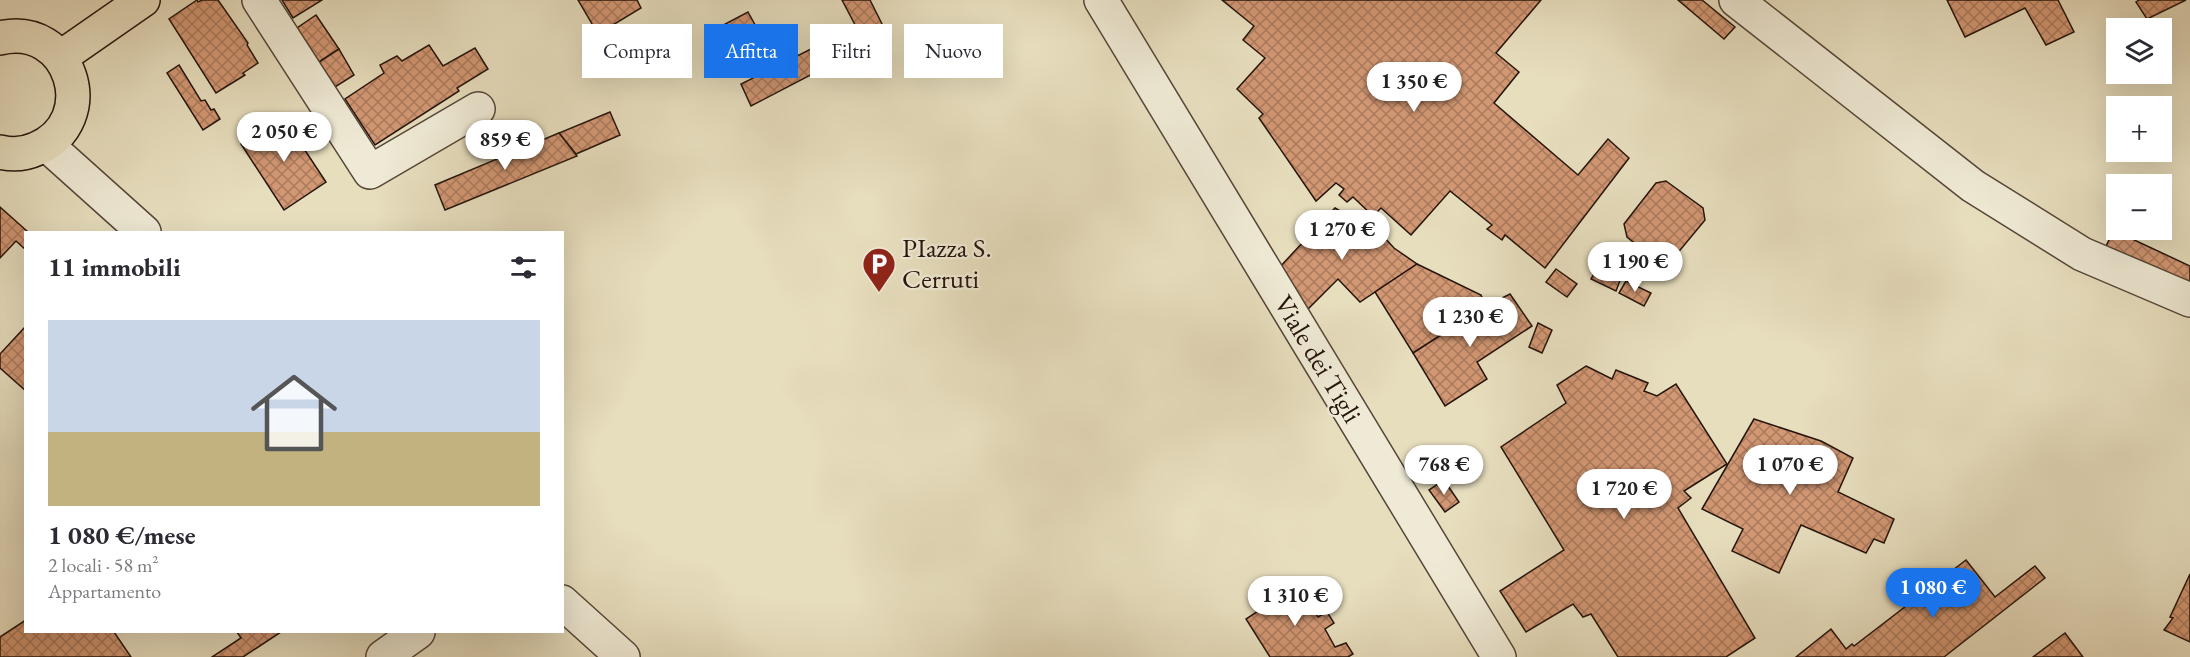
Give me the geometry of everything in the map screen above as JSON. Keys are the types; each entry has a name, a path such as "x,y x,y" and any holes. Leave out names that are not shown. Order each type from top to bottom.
{"main road":[{"path":"61,57 143,0"},
{"path":"0,38 9,35 28,37 46,44 61,57 70,74 74,94 71,114 62,131 46,145 28,153 0,152"}],"street":[{"path":"259,0 370,172 478,109"},
{"name":"Viale dei Tigli","path":"1101,0 1498,657"},
{"path":"1736,0 1973,186 2082,254 2190,300"},
{"path":"46,145 143,231"},
{"path":"564,604 623,657"},
{"path":"383,657 417,633"}],"building":[{"path":"197,0 198,2 218,0 248,43 258,63 243,73 245,75 216,93 169,19"},
{"path":"282,0 322,0 293,18"},
{"path":"578,0 637,0 641,8 615,24 592,24"},
{"path":"842,0 870,0 882,24 855,24"},
{"path":"1222,0 1541,0 1496,53 1519,72 1494,103 1578,175 1608,139 1629,158 1545,268 1505,235 1502,240 1487,229 1492,225 1450,191 1411,235 1381,208 1373,216 1353,197 1347,202 1339,195 1344,189 1336,183 1316,201 1259,118 1263,114 1237,89 1265,58 1243,40 1254,26"},
{"path":"1678,0 1702,0 1735,27 1724,39"},
{"path":"1947,0 2058,0 2074,32 2046,45 2025,8 1965,37"},
{"path":"2139,0 2186,0 2149,18 2146,18 2136,2"},
{"path":"748,12 755,24 725,24"},
{"path":"316,15 339,49 319,62 297,28"},
{"path":"429,45 443,66 475,48 488,69 457,88 459,91 375,145 345,99 384,73 380,65 397,56 402,61"},
{"path":"339,49 354,75 335,87 319,62"},
{"path":"810,50 810,75 751,106 741,84 753,78 798,78 798,56"},
{"path":"179,65 201,101 205,100 220,119 203,130 167,73"},
{"path":"610,112 620,135 576,154 559,133"},
{"path":"283,117 326,182 284,210 241,144"},
{"path":"559,133 577,156 445,210 435,185"},
{"path":"1666,181 1703,208 1705,220 1671,261 1661,265 1627,237 1624,224 1656,183"},
{"path":"0,207 27,231 24,231 24,248 16,241 0,258"},
{"path":"1335,208 1382,235 1394,248 1417,264 1360,302 1338,279 1304,313 1277,270"},
{"path":"2109,240 2134,240 2190,266 2190,284 2105,248"},
{"path":"1607,248 1613,248 1617,255 1613,262 1607,262 1603,258 1603,252"},
{"path":"1417,264 1481,295 1486,307 1413,353 1375,292"},
{"path":"1598,267 1621,278 1616,291 1591,279"},
{"path":"1556,269 1577,284 1567,297 1546,282"},
{"path":"1626,281 1651,293 1644,306 1619,293"},
{"path":"1510,294 1532,326 1477,362 1487,379 1445,406 1413,353 1486,306"},
{"path":"1538,323 1552,330 1542,353 1529,347"},
{"path":"24,328 24,389 0,368 0,354"},
{"path":"1586,366 1612,379 1616,370 1648,383 1644,391 1657,396 1676,384 1727,464 1684,491 1691,498 1678,508 1755,638 1726,657 1618,657 1591,614 1583,617 1573,604 1526,632 1500,591 1564,550 1501,447 1566,403 1557,385"},
{"path":"1754,419 1821,441 1853,458 1838,492 1894,519 1884,543 1874,539 1866,553 1801,525 1779,573 1732,551 1743,529 1702,509"},
{"path":"1444,480 1459,502 1445,512 1429,490"},
{"path":"1966,560 1995,597 2035,566 2045,578 1944,657 1796,657 1831,629 1846,649 1852,644 1854,646"},
{"path":"2190,574 2190,642 2164,630 2173,618 2170,617"},
{"path":"1307,579 1314,591 1307,597 1318,617 1327,612 1334,623 1325,629 1335,647 1346,643 1353,654 1348,657 1270,657 1246,619"},
{"path":"24,621 24,633 115,633 131,657 0,657 0,637"},
{"path":"238,633 279,633 243,657 212,657 241,638"},
{"path":"2065,633 2083,657 2033,657"}],"place":[{"name":"PIazza S. Cerruti","path":"879,293"}]}
